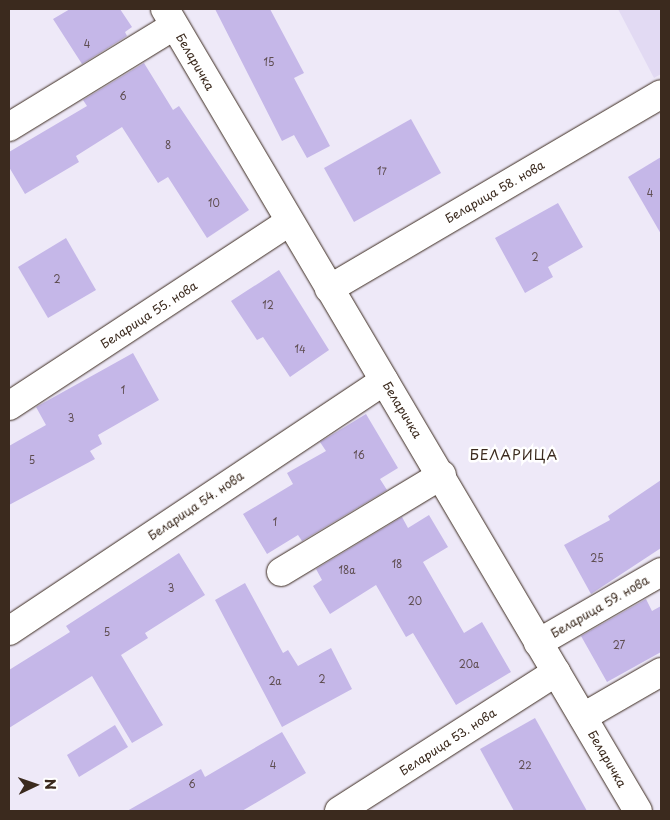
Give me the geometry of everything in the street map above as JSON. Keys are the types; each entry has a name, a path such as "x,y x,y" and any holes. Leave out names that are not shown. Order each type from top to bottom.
{"street":[{"path":"9,127 170,17"},
{"name":"Беларичка","path":"170,17 288,223 442,475 538,643 638,811"},
{"name":"Беларица 58. нова","path":"330,289 661,94"},
{"name":"Беларица 55. нова","path":"9,406 288,223"},
{"name":"Беларица 54. нова","path":"9,631 384,382"},
{"path":"280,572 442,475"},
{"name":"Беларица 59. нова","path":"538,643 661,572"},
{"name":"Беларица 53. нова","path":"339,811 556,672"},
{"path":"583,717 661,672"}],"shaded area":[{"path":"618,9 661,9 661,74 654,78"}],"building":[{"path":"70,9 120,9 132,27 125,32 127,36 82,64 53,19"},
{"path":"215,9 270,9 304,73 294,78 330,146 307,158 294,135 282,141"},
{"path":"144,63 173,110 179,106 249,210 207,238 168,177 158,183 122,127 76,156 79,162 25,194 9,167 9,152 87,106 83,100"},
{"path":"411,119 441,173 354,222 324,168"},
{"path":"661,157 661,234 628,177"},
{"path":"558,203 583,247 548,267 553,277 525,293 495,238"},
{"path":"66,238 96,290 48,318 18,267"},
{"path":"279,270 329,350 290,377 263,337 257,340 231,301"},
{"path":"133,353 159,400 98,435 102,444 90,451 95,459 9,505 9,446 46,425 36,407"},
{"path":"366,414 398,468 380,479 387,490 302,541 298,535 267,554 243,514 293,484 287,473 326,451 320,442"},
{"path":"661,480 661,548 591,594 564,545 610,520 608,516"},
{"path":"429,515 448,547 423,562 464,633 482,622 511,672 456,705 413,633 406,637 376,585 330,614 313,586 322,580 316,569 402,517 408,528"},
{"path":"179,553 205,595 145,633 148,638 121,655 163,725 132,743 92,676 9,728 9,670 70,632 66,626"},
{"path":"245,583 283,653 288,650 298,666 331,648 352,689 282,727 215,600"},
{"path":"646,599 652,611 661,606 661,652 607,682 581,636"},
{"path":"535,718 587,811 514,811 480,749"},
{"path":"115,725 128,747 79,777 67,755"},
{"path":"282,732 306,773 242,811 127,811 201,769 205,777"}],"district":[{"name":"БЕЛАРИЦА","path":"514,455"}]}
